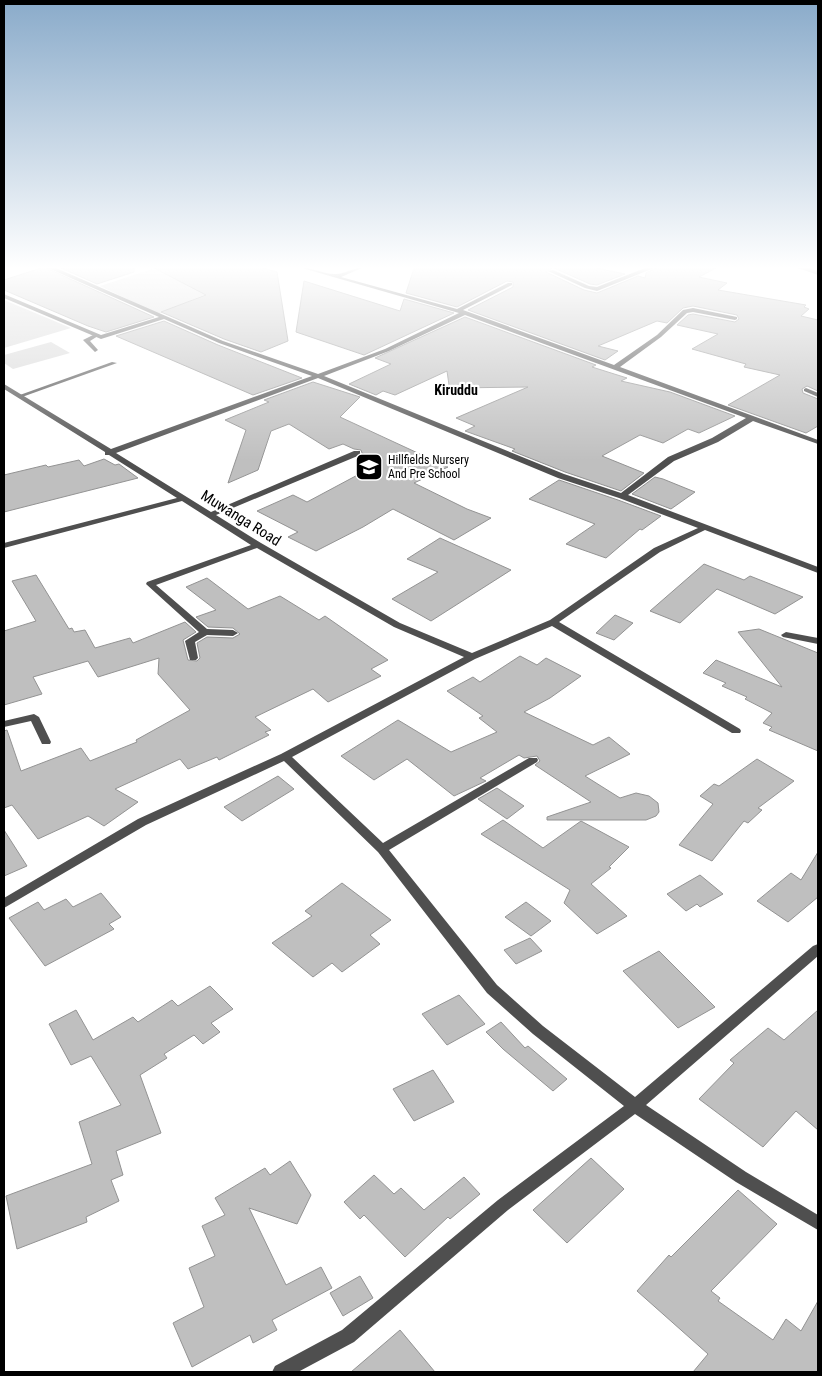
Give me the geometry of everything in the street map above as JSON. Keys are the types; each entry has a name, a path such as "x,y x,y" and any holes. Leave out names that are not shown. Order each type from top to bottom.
{"street":[{"path":"87,332 96,336"},
{"path":"95,350 86,340 96,336 109,336 120,332"},
{"path":"199,332 221,342 318,376 561,476 622,496 818,570"},
{"path":"108,453 387,350 424,332"},
{"path":"517,332 818,442"},
{"path":"615,368 663,332"},
{"path":"20,396 114,363"},
{"name":"Muwanga Road","path":"4,386 108,453 258,545 397,625 472,657"},
{"path":"806,390 818,395"},
{"path":"622,496 672,459 715,440 752,418"},
{"path":"210,515 357,453"},
{"path":"4,546 184,498"},
{"path":"4,904 142,822 285,756 472,657 553,622 657,550 706,527"},
{"path":"205,632 150,584 258,545"},
{"path":"553,622 736,731"},
{"path":"193,658 190,641 205,632 233,633"},
{"path":"786,635 818,641"},
{"path":"4,724 34,717 46,742"},
{"path":"285,756 382,849 492,989 538,1030 635,1106 741,1177 818,1223"},
{"path":"382,849 533,760"},
{"path":"281,1372 348,1336 503,1205 635,1106 818,948"}],"shaded area":[{"path":"4,332 57,332 4,348"},
{"path":"51,342 70,353 13,369 4,363 4,355"}],"building":[{"path":"128,332 189,332 302,378 253,395 116,336"},
{"path":"208,332 287,332 288,341 261,352"},
{"path":"297,332 413,332 364,355"},
{"path":"432,332 507,332 596,365 592,367 627,378 621,381 670,392 735,416 699,433 688,429 663,443 640,435 602,456 644,473 621,491 565,472 512,451 515,449 465,431 475,426 456,418 528,387 452,388 449,385 447,371 395,395 383,391 376,395 349,384 391,364 375,358"},
{"path":"529,332 631,332 598,346 618,351 605,360"},
{"path":"710,332 818,332 818,391 807,386 802,389 803,393 818,399 818,426 806,433 728,405 780,375 744,367 746,364 692,349 718,334"},
{"path":"313,382 360,397 340,417 448,467 414,483 467,509 491,518 454,540 393,509 316,551 288,537 298,532 257,511 293,495 307,502 380,463 362,453 361,450 343,444 329,449 289,424 271,431 258,470 228,483 246,430 225,420 269,402 264,400"},
{"path":"104,459 115,465 119,464 138,478 4,512 4,475 46,465 48,467 79,460 84,466"},
{"path":"655,477 695,492 671,509 632,494"},
{"path":"559,480 661,516 642,530 640,529 606,558 566,544 595,524 529,499"},
{"path":"440,538 511,570 431,621 392,599 438,572 407,559"},
{"path":"704,564 744,580 750,576 803,597 775,614 717,589 680,623 650,611"},
{"path":"36,575 69,629 72,628 74,632 85,630 95,648 130,638 133,643 185,622 196,632 183,640 188,660 197,661 200,658 197,643 207,637 233,638 240,634 233,628 208,627 196,617 216,610 186,587 207,578 248,609 280,596 319,620 325,616 388,660 371,669 381,676 328,702 313,689 255,717 271,730 265,732 269,735 219,760 217,757 188,769 180,759 115,789 138,802 104,826 88,816 38,839 12,805 4,808 4,731 7,730 21,771 81,748 90,761 137,742 136,740 190,710 158,674 159,658 98,677 88,661 33,677 42,694 4,705 4,631 36,621 12,581"},
{"path":"615,615 633,623 614,640 596,633"},
{"path":"759,629 818,653 818,751 769,730 772,727 763,723 772,713 745,699 747,697 722,686 726,683 703,673 716,660 782,687 738,632"},
{"path":"520,656 537,665 546,658 581,676 550,698 524,712 593,745 609,737 630,754 585,776 620,798 636,793 649,796 658,803 659,812 656,816 646,820 547,820 547,817 591,802 535,765 540,761 537,756 524,758 519,755 480,778 486,781 454,796 407,759 374,780 341,756 398,720 451,752 497,732 479,718 483,716 447,691 473,677 480,682"},
{"path":"757,759 794,781 758,808 762,810 748,823 744,821 712,861 679,845 713,804 700,796 714,784 719,786"},
{"path":"278,776 294,789 242,821 224,807"},
{"path":"497,788 524,806 507,819 478,799"},
{"path":"503,820 543,848 581,821 629,847 609,867 611,868 591,884 627,916 597,934 564,903 570,890 481,834"},
{"path":"4,830 27,866 4,876"},
{"path":"818,852 818,897 788,922 757,901 791,873 801,880"},
{"path":"700,875 723,894 700,907 697,904 686,911 667,894"},
{"path":"342,883 391,920 370,935 380,944 342,972 332,963 313,977 272,943 312,916 305,911"},
{"path":"101,893 121,917 109,924 114,929 45,966 9,918 38,902 44,910 66,899 73,907"},
{"path":"526,902 551,921 531,936 505,917"},
{"path":"530,938 542,951 516,964 504,950"},
{"path":"659,951 715,1007 678,1028 623,971"},
{"path":"210,986 233,1009 211,1023 220,1032 203,1044 194,1035 164,1054 167,1058 140,1075 161,1133 116,1151 123,1175 111,1180 119,1201 86,1217 87,1222 17,1249 6,1196 92,1164 79,1122 121,1105 91,1056 71,1065 49,1024 76,1010 93,1040 133,1017 138,1022 172,1000 178,1006"},
{"path":"459,995 485,1024 447,1045 422,1014"},
{"path":"818,1010 818,1130 796,1111 763,1147 699,1099 734,1063 730,1060 768,1028 784,1040"},
{"path":"501,1022 525,1048 528,1046 567,1079 553,1091 503,1049 486,1032"},
{"path":"433,1070 454,1102 414,1121 393,1089"},
{"path":"591,1158 624,1189 567,1243 533,1210"},
{"path":"290,1161 311,1195 297,1224 249,1208 286,1285 321,1267 332,1288 272,1320 277,1330 253,1343 250,1335 192,1367 173,1323 204,1307 189,1268 215,1256 202,1226 225,1215 215,1198 265,1168 270,1175"},
{"path":"374,1175 394,1194 401,1188 424,1210 464,1177 480,1194 450,1219 448,1217 405,1257 364,1215 360,1219 344,1202"},
{"path":"738,1190 777,1224 711,1291 720,1298 718,1301 773,1340 786,1319 801,1331 818,1301 818,1372 693,1372 708,1354 637,1291 669,1255 671,1257"},
{"path":"360,1276 373,1298 343,1316 330,1293"},
{"path":"400,1330 435,1372 351,1372"}],"place":[{"name":"Hillfields Nursery And Pre School","path":"369,467"}],"district":[{"name":"Kiruddu","path":"456,390"}]}
